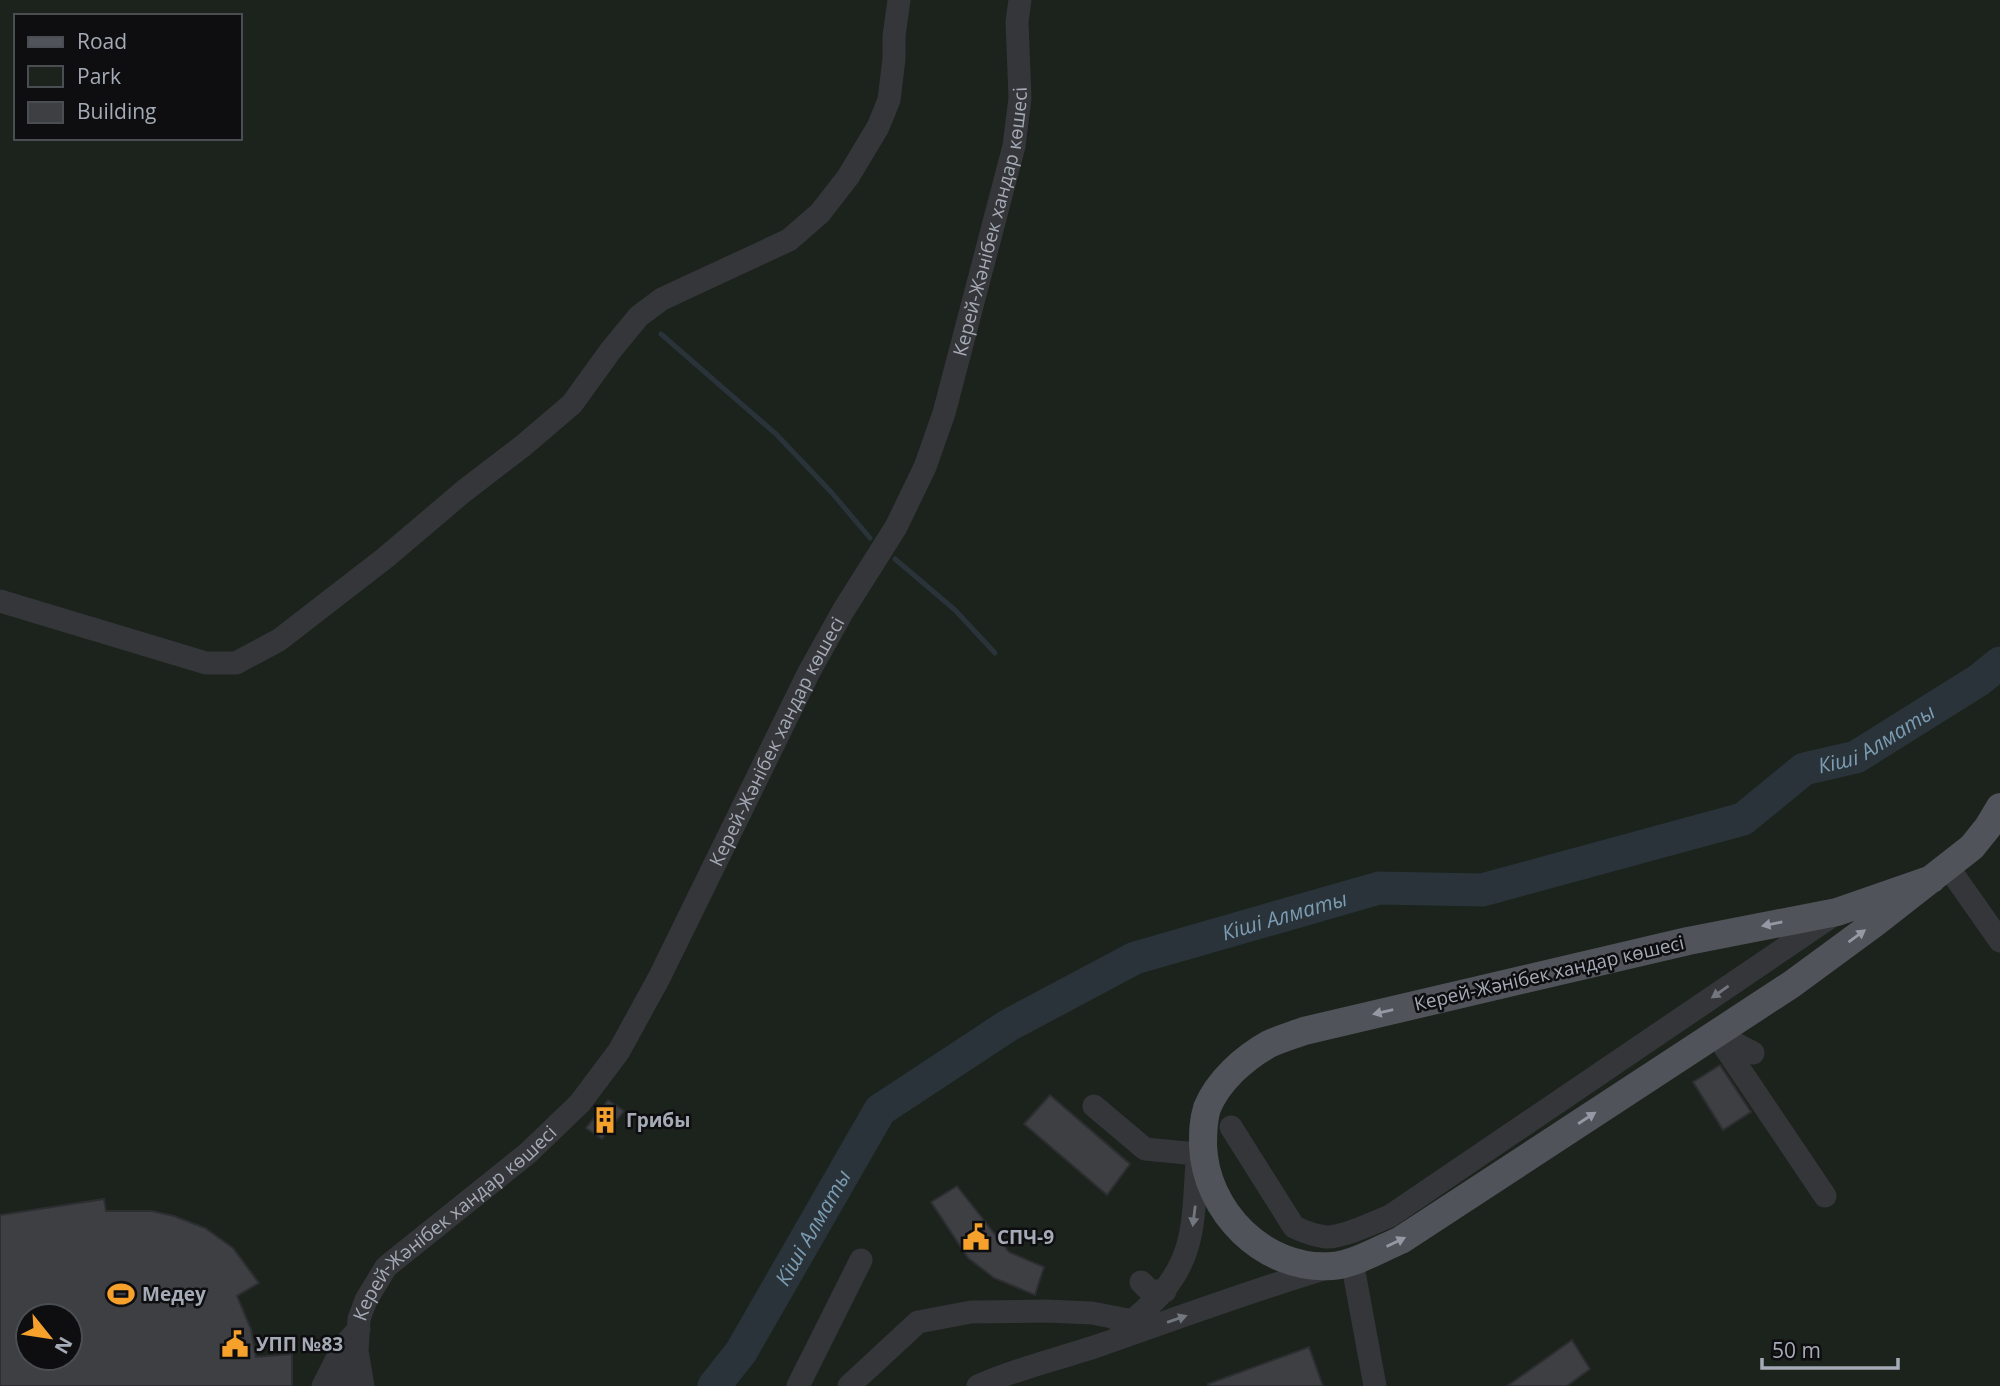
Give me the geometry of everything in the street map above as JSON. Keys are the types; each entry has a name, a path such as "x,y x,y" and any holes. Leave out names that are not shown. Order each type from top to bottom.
{"main road":[{"name":"Керей-Жәнібек хандар көшесі","path":"1940,873 1837,912 1688,940 1304,1031 1270,1044 1231,1073 1208,1107 1203,1124 1203,1155 1214,1194 1227,1215 1260,1247 1301,1264 1342,1263 1401,1240 1792,984 1940,873 1972,847 2000,807"}],"street":[{"path":"0,601 206,663 236,663 279,640 385,558 572,404 639,316 662,299 789,240 820,213 848,177 878,127 889,100 899,0"},
{"name":"Керей-Жәнібек хандар көшесі","path":"345,1386 343,1373 351,1337 366,1300 386,1267 528,1153 580,1103 619,1051 659,978 809,672 843,611 896,527 925,467 944,413 1014,146 1020,98 1017,22 1020,0"},
{"path":"1940,873 2000,941"},
{"path":"1231,1127 1294,1227 1309,1234 1329,1238 1364,1227 1390,1216 1837,912"},
{"path":"1716,1034 1754,1053"},
{"path":"1716,1034 1825,1196"},
{"path":"1094,1106 1145,1149 1198,1154"},
{"name":"Керей-Жәнібек хандар көшесі","path":"1066,1357 1133,1321 1165,1291 1180,1268 1191,1239 1203,1124"},
{"path":"798,1386 861,1260"},
{"path":"1342,1263 1375,1386"},
{"name":"Керей-Жәнібек хандар көшесі","path":"978,1386 1275,1283 1342,1263"},
{"path":"1141,1282 1150,1291 1165,1291"},
{"path":"849,1386 918,1322 971,1312 1046,1311 1092,1312 1133,1321"},
{"path":"323,1386 351,1337"},
{"name":"Керей-Жәнібек хандар көшесі","path":"351,1337 357,1351 363,1386"}],"green space":[{"path":"0,0 2000,0 2000,1386 0,1386"}],"building":[{"path":"1720,1065 1751,1112 1723,1130 1693,1082"},
{"path":"1050,1095 1130,1164 1107,1195 1024,1124"},
{"name":"Грибы","path":"608,1100 624,1111 602,1139 586,1128"},
{"name":"СПЧ-9","path":"957,1186 1009,1252 1044,1267 1035,1295 994,1278 968,1258 931,1202"},
{"name":"Медеу","path":"104,1199 106,1211 152,1211 174,1216 205,1228 233,1248 259,1283 237,1296 251,1329 256,1357 292,1354 292,1386 0,1386 0,1215"},
{"path":"1572,1340 1590,1369 1567,1386 1507,1386"},
{"path":"1309,1347 1323,1386 1208,1386 1208,1384"}],"waterway":[{"path":"661,334 776,434 870,538"},
{"path":"895,559 955,610 995,653"},
{"name":"Кіші Алматы","path":"714,1386 741,1352 880,1110 1009,1025 1135,958 1379,888 1482,890 1743,819 1804,769 1856,757 1979,680 2000,663"}],"place":[{"name":"Грибы","path":"605,1120"},
{"name":"СПЧ-9","path":"976,1237"},
{"name":"Медеу","path":"121,1294"},
{"name":"УПП №83","path":"235,1344"}]}
